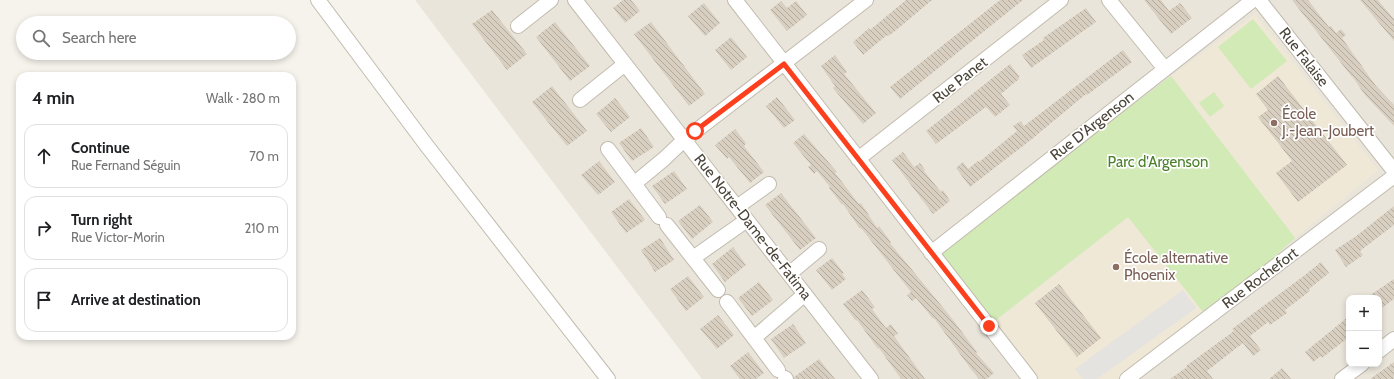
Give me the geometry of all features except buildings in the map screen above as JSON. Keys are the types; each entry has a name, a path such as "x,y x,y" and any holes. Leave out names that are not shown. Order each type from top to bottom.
{"street":[{"path":"318,0 427,146 608,379"},
{"path":"518,26 551,0"},
{"name":"Rue Notre-Dame-de-Fatima","path":"575,0 805,294 866,377"},
{"path":"735,0 1030,379"},
{"path":"635,183 684,140 866,0"},
{"name":"Rue Panet","path":"858,159 1061,0"},
{"path":"1109,0 1165,69"},
{"name":"Rue D'Argenson","path":"931,253 1253,0"},
{"name":"Rue Falaise","path":"1259,0 1394,171"},
{"path":"580,100 625,64"},
{"path":"608,149 718,290"},
{"name":"Rue Rochefort","path":"1127,379 1394,176"},
{"path":"737,207 769,184"},
{"path":"693,258 747,220"},
{"path":"789,274 819,249"},
{"path":"754,338 805,294"},
{"path":"727,302 783,376"},
{"path":"1382,349 1394,339"},
{"path":"1343,379 1358,367"}],"shaded area":[{"path":"415,0 1394,0 1394,379 702,379"},
{"name":"École J.-Jean-Joubert","path":"1255,14 1378,170 1295,238 1171,76"},
{"name":"École alternative Phoenix","path":"1128,217 1207,317 1126,379 1030,379 989,326"},
{"path":"1183,290 1196,308 1097,379 1083,379 1075,369"}],"green space":[{"path":"1253,19 1287,61 1251,89 1218,47"},
{"name":"Parc d'Argenson","path":"1171,76 1295,238 1207,317 1128,217 992,323 933,253"},
{"path":"1214,92 1224,106 1210,117 1199,103"}],"place":[{"name":"École J.-Jean-Joubert","path":"1274,123"},
{"name":"École alternative Phoenix","path":"1116,267"}],"route":[{"path":"695,131 784,64 989,326"}]}
